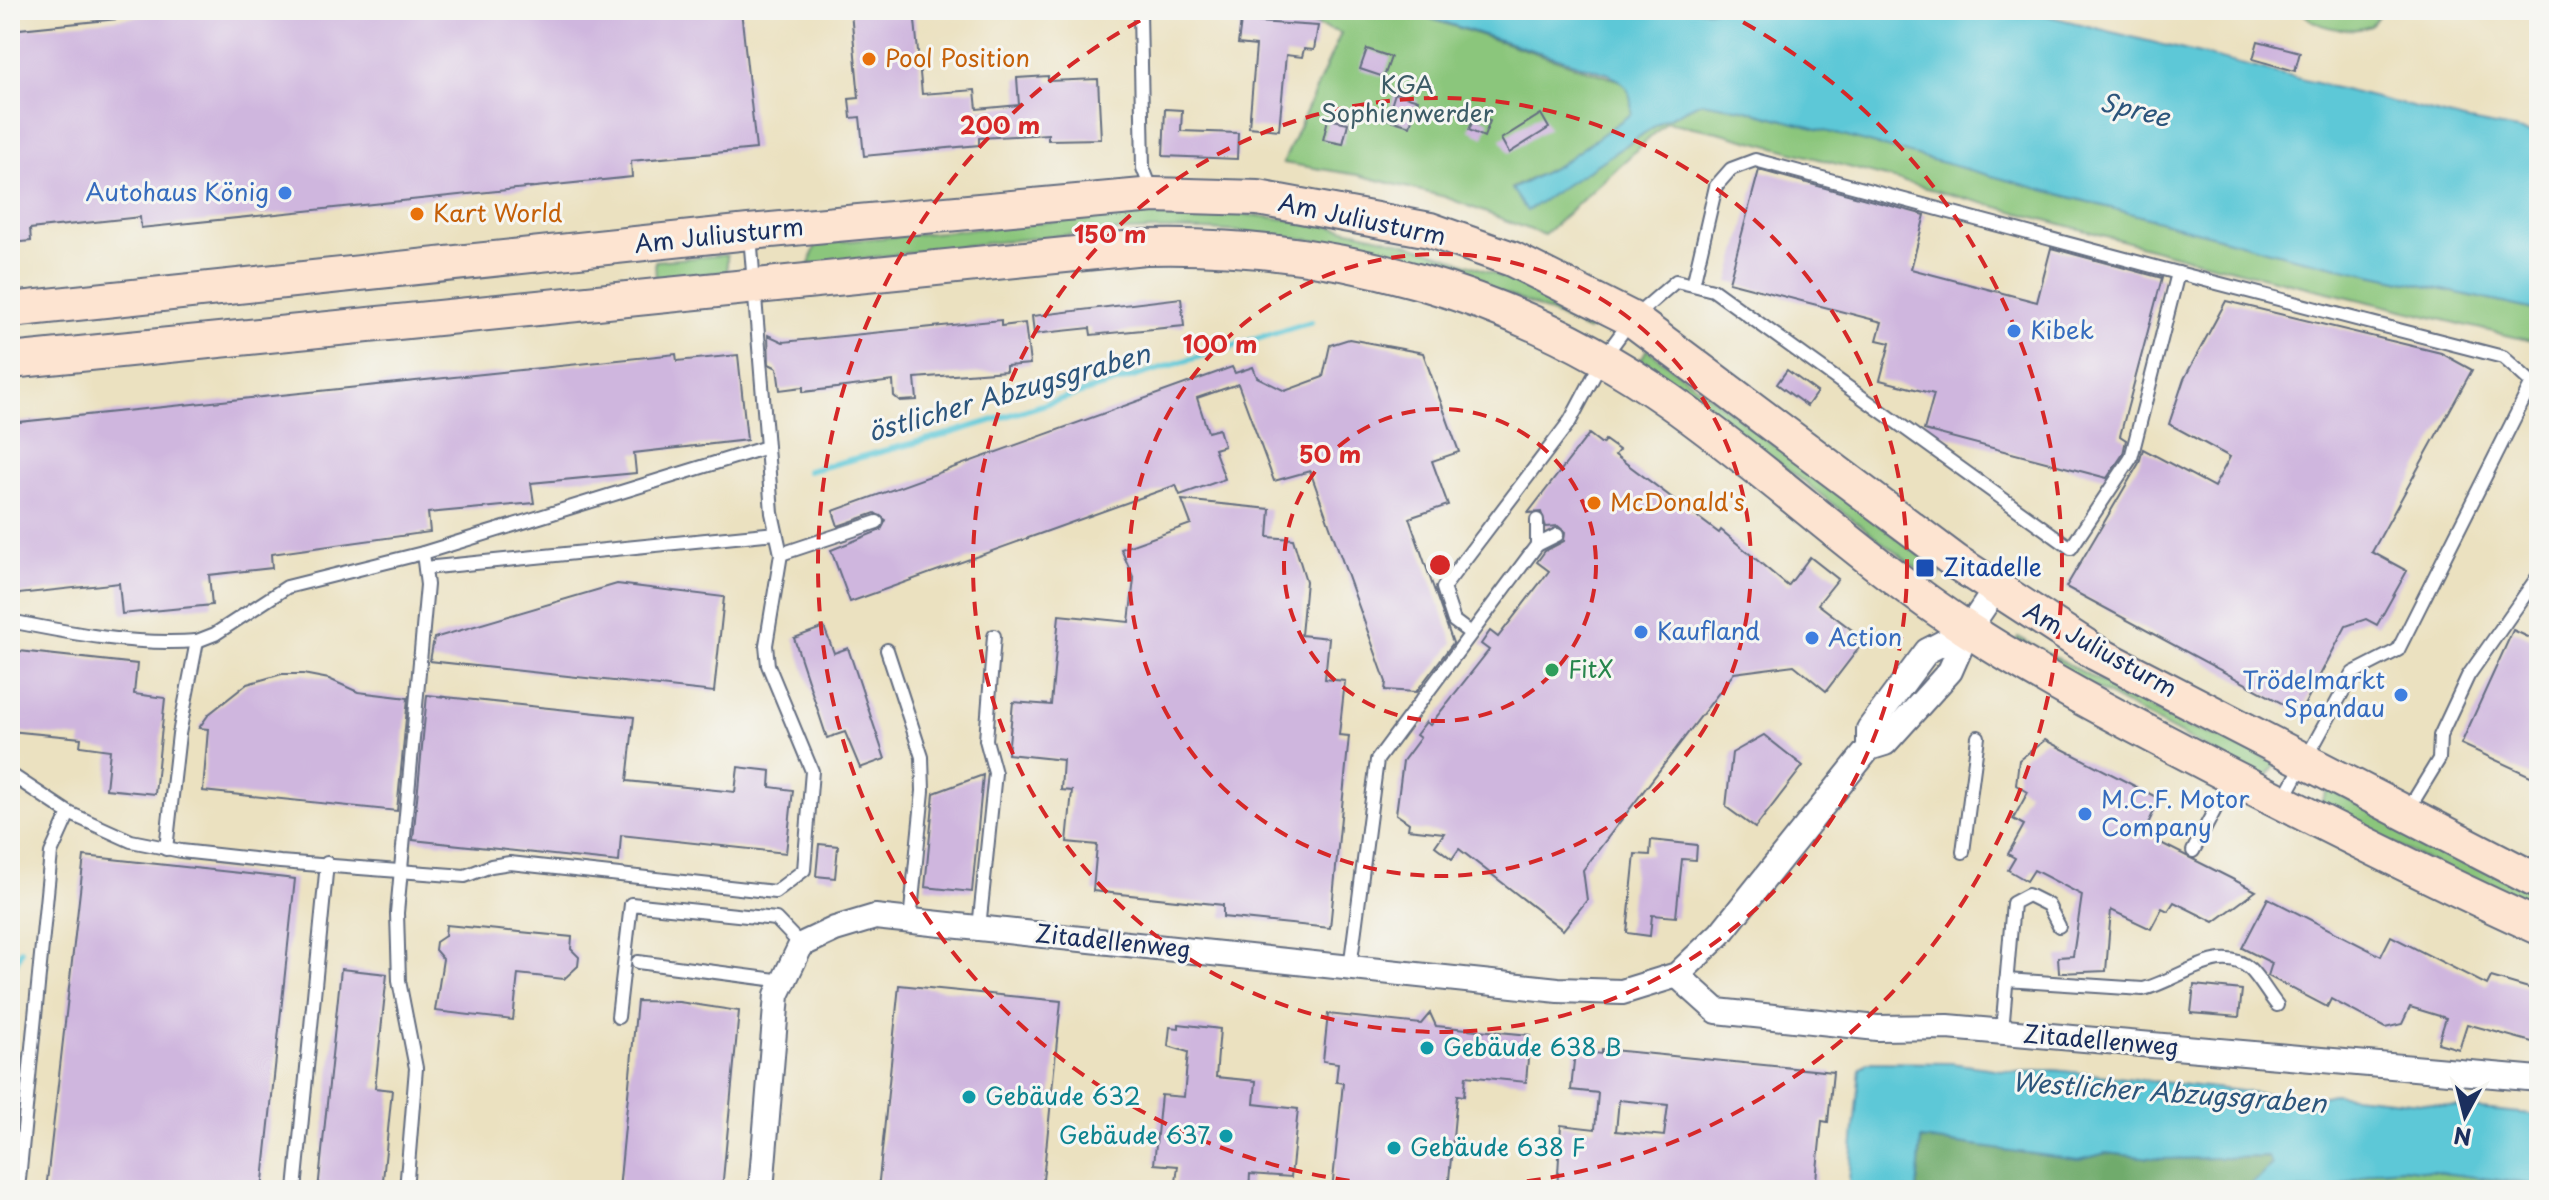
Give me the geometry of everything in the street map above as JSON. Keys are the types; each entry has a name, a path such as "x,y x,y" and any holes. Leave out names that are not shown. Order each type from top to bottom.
{"main road":[{"name":"Am Juliusturm","path":"10,310 749,232 1154,195 1258,198 1430,230 1512,259 1632,319 1792,442 1995,590 2096,653 2305,759 2404,815 2539,882"},
{"name":"Am Juliusturm","path":"10,361 1145,247 1255,250 1340,261 1419,280 1496,307 1604,357 1670,402 1968,630 2100,708 2282,802 2539,927"}],"street":[{"name":"Zitadellenweg","path":"801,945 835,929 875,917 1558,990 1622,992 1677,975 1720,934 1869,748 1885,743 1950,671 1968,630 1995,590"},
{"path":"761,1190 777,995 801,945"},
{"name":"Zitadellenweg","path":"1677,975 1717,1011 1877,1028 1948,1027 2539,1079"}],"lane":[{"path":"1140,12 1143,168 1154,195"},
{"path":"1693,285 1716,186 1731,169 1755,160 2503,357 2532,383 2398,650 2353,673 2282,802"},
{"path":"10,774 69,813 131,841 166,849 280,862 327,863 465,876 510,863 775,892 804,870 812,771 768,665 766,645 781,554 767,447 756,286 749,232"},
{"path":"1470,633 1454,621 1443,588 1570,421 1604,357 1632,319 1676,281 1713,290 2071,548 2131,458 2178,273"},
{"path":"10,621 121,638 174,643 197,641 215,634 287,587 423,553 767,447"},
{"path":"1537,520 1537,545"},
{"path":"781,554 877,522"},
{"path":"425,568 776,533"},
{"path":"1350,968 1377,760 1537,545 1557,535"},
{"path":"406,1190 416,1068 399,981 400,870 425,615 423,553"},
{"path":"2404,815 2439,759 2440,736 2468,676 2539,575"},
{"path":"979,928 995,773 986,740 994,636"},
{"path":"166,849 179,734 197,641"},
{"path":"887,650 922,757 923,791 910,921"},
{"path":"1963,852 1978,737"},
{"path":"2193,851 2232,776"},
{"path":"18,1190 51,853 69,813"},
{"path":"295,1190 327,863"},
{"path":"2002,1032 2013,903 2028,895 2048,905 2059,926"},
{"path":"618,1017 631,904 776,919 801,945"},
{"path":"2006,980 2143,989 2172,980 2211,959 2227,958 2248,967 2277,1005"},
{"path":"638,962 784,981"}],"green space":[{"name":"KGA Sophienwerder","path":"1270,10 1404,10 1624,82 1632,97 1631,114 1559,165 1512,188 1527,210 1663,121 1701,102 1743,109 2289,256 2539,311 2539,343 2195,260 1718,132 1667,122 1544,235 1445,197 1358,175 1283,163 1341,33"},
{"path":"2301,10 2382,10 2371,26 2343,29 2314,22"},
{"path":"1173,210 1287,219 1390,239 1490,272 1595,319 1588,331 1502,292 1413,262 1321,242 1227,231 1123,231 1070,235 809,265 816,244"},
{"path":"727,256 727,272 656,279 655,261"},
{"path":"1647,349 1942,572 1934,582 1676,383 1640,361"},
{"path":"2018,637 2183,726 2235,742 2276,764 2265,780 2014,644"},
{"path":"2328,789 2539,895 2539,915 2318,807"},
{"path":"1921,1139 2079,1160 2106,1153 2162,1159 2268,1157 2273,1165 2246,1190 1917,1190"},
{"path":"2402,1168 2535,1184 2539,1190 2329,1190 2379,1170"}],"water":[{"name":"Spree","path":"1404,10 2024,10 2464,120 2539,134 2539,311 2289,256 1743,109 1701,102 1662,121 1527,211 1512,189 1559,165 1631,114 1628,90 1609,74"},
{"name":"Westlicher Abzugsgraben","path":"1867,1062 1951,1063 2016,1072 2054,1070 2312,1099 2332,1094 2539,1115 2539,1185 2402,1168 2379,1170 2329,1190 2246,1190 2272,1165 2268,1157 2162,1159 2106,1153 2079,1160 1921,1139 1917,1190 1848,1190 1860,1069"}],"building":[{"path":"206,10 741,10 756,149 631,161 632,177 141,228 140,217 30,229 31,241 10,243 10,30"},
{"path":"914,10 922,94 975,90 977,109 1019,105 1017,78 1048,76 1048,81 1098,79 1101,139 1048,140 1048,134 979,138 979,145 864,156 860,117 851,118 849,99 859,98 851,12"},
{"path":"1241,21 1318,26 1314,50 1304,49 1302,57 1286,55 1279,130 1249,127 1256,46 1238,44"},
{"path":"2258,41 2300,52 2295,71 2253,59"},
{"path":"1367,49 1391,57 1384,77 1360,69"},
{"path":"1395,93 1418,100 1410,126 1387,119"},
{"path":"1165,109 1182,110 1181,131 1238,133 1237,159 1163,156"},
{"path":"1541,114 1549,128 1509,153 1501,139"},
{"path":"1475,115 1490,121 1484,137 1469,130"},
{"path":"1328,119 1348,123 1343,144 1323,140"},
{"name":"Kibek","path":"1759,170 1925,215 1911,269 2037,302 2051,248 2162,278 2120,436 2126,440 2123,454 2107,478 1924,430 1934,394 1880,380 1890,343 1877,340 1882,322 1729,282"},
{"path":"1181,298 1184,326 1091,335 1090,328 1034,334 1032,316"},
{"path":"2226,301 2441,353 2472,370 2372,552 2407,571 2377,625 2366,619 2346,626 2300,713 2066,587 2139,463 2143,449 2214,487 2230,457 2169,424 2184,379"},
{"path":"1001,320 1001,326 1025,323 1030,364 1006,366 1006,371 915,378 917,400 900,401 894,396 893,381 803,392 803,387 780,390 777,368 769,364 768,335 783,342"},
{"path":"1349,339 1423,353 1459,452 1432,461 1448,505 1409,518 1453,643 1416,692 1385,690 1386,682 1310,471 1274,481 1238,384 1197,398 1208,432 1219,429 1224,446 1214,449 1225,479 1180,495 1176,485 850,602 831,550 881,530 886,520 875,513 838,526 833,511 1232,367 1235,373 1253,367 1257,377 1285,391 1323,377 1330,345"},
{"path":"676,354 677,361 738,355 747,440 634,453 636,473 531,483 534,503 428,513 430,532 271,554 272,568 209,575 212,605 122,614 119,583 10,595 10,423"},
{"path":"1787,370 1817,392 1807,406 1777,384"},
{"path":"1589,434 1602,444 1605,440 1619,450 1615,455 1719,533 1721,530 1788,586 1810,557 1838,579 1818,604 1852,630 1849,634 1862,644 1826,691 1794,665 1734,673 1583,870 1587,900 1563,930 1459,849 1452,859 1435,846 1444,833 1408,829 1409,823 1396,814 1403,761 1420,738 1416,735 1426,722 1430,725 1489,650 1481,644 1490,631 1498,637 1549,571 1537,562 1545,551 1564,541 1565,532 1558,526 1546,527 1541,512 1528,513"},
{"path":"1182,500 1270,509 1268,537 1293,539 1306,581 1301,635 1329,638 1325,679 1345,681 1339,735 1349,736 1330,928 1223,917 1223,905 1093,891 1097,845 1067,842 1072,791 1061,790 1063,760 1008,754 1013,702 1051,705 1059,615 1129,622 1134,579 1121,549 1191,524"},
{"path":"617,584 724,597 714,692 430,661 434,638"},
{"path":"824,627 834,653 848,648 885,759 860,768 845,732 827,738 794,638"},
{"path":"2513,630 2539,642 2539,780 2461,744"},
{"path":"10,650 137,664 134,694 165,698 155,794 106,789 110,750 80,746 81,738 10,731"},
{"path":"282,674 329,679 358,692 408,698 397,811 203,791 208,729 199,728 209,714 247,684"},
{"path":"427,695 634,717 627,781 735,792 738,767 771,771 770,787 793,790 786,853 621,835 619,862 413,840"},
{"path":"1764,735 1803,766 1755,828 1726,807 1732,753"},
{"path":"2045,740 2160,799 2143,834 2256,891 2214,922 2174,902 2168,911 2162,908 2151,929 2111,910 2106,971 2059,973 2058,957 2073,956 2082,895 2034,870 2027,881 2008,870 2015,858 2008,854 2024,825 2013,819 2028,792 2016,785 2019,760"},
{"path":"983,775 972,892 925,887 934,793"},
{"path":"1651,840 1697,845 1696,860 1682,859 1676,917 1652,915 1650,936 1627,933 1635,854 1650,855"},
{"path":"819,844 838,846 835,878 816,876"},
{"path":"84,856 295,879 262,1190 46,1190"},
{"path":"2268,898 2381,956 2391,936 2487,985 2491,977 2539,991 2539,1044 2467,1024 2459,1049 2438,1043 2446,1018 2410,1007 2402,1024 2385,1028 2331,999 2327,1007 2268,976 2272,963 2242,948"},
{"path":"446,925 572,937 571,949 579,957 578,966 564,979 518,974 513,1020 435,1011 443,959 435,950 436,942 445,936"},
{"path":"341,969 387,974 375,1088 392,1090 382,1190 318,1190"},
{"name":"Gebäude 632","path":"899,985 1061,1001 1042,1190 878,1190"},
{"path":"2194,985 2242,990 2239,1017 2191,1013"},
{"path":"637,1001 679,1002 739,1011 722,1190 619,1190"},
{"path":"1430,1013 1436,1026 1530,1035 1526,1082 1466,1076 1464,1096 1457,1095 1448,1190 1332,1190 1343,1083 1336,1082 1338,1063 1323,1061 1328,1014 1421,1024"},
{"name":"Gebäude 637","path":"1179,1024 1220,1029 1216,1077 1256,1081 1254,1104 1298,1109 1291,1177 1250,1174 1249,1190 1175,1190 1178,1166 1154,1164 1161,1095 1184,1097 1188,1052 1168,1046 1170,1027 1179,1028"},
{"path":"1602,1049 1833,1072 1828,1122 1822,1121 1815,1190 1557,1190 1561,1125 1595,1129 1598,1093 1571,1090 1575,1051 1602,1054","holes":["1619,1100 1668,1105 1664,1136 1616,1131"]}],"waterway":[{"name":"östlicher Abzugsgraben","path":"808,471 948,434 1311,322"},
{"name":"östlicher Abzugsgraben","path":"10,977 21,950"}],"place":[{"name":"Pool Position","path":"869,59"},
{"name":"Autohaus König","path":"285,193"},
{"name":"Kart World","path":"417,214"},
{"name":"Kibek","path":"2014,331"},
{"name":"McDonald's","path":"1594,503"},
{"name":"Zitadelle","path":"1925,568"},
{"name":"Kaufland","path":"1641,632"},
{"name":"Action","path":"1812,638"},
{"name":"FitX","path":"1552,670"},
{"name":"Trödelmarkt Spandau","path":"2401,695"},
{"name":"M.C.F. Motor Company","path":"2085,814"},
{"name":"Gebäude 638 B","path":"1427,1048"},
{"name":"Gebäude 632","path":"969,1097"},
{"name":"Gebäude 637","path":"1226,1136"},
{"name":"Gebäude 638 F","path":"1394,1148"}]}
